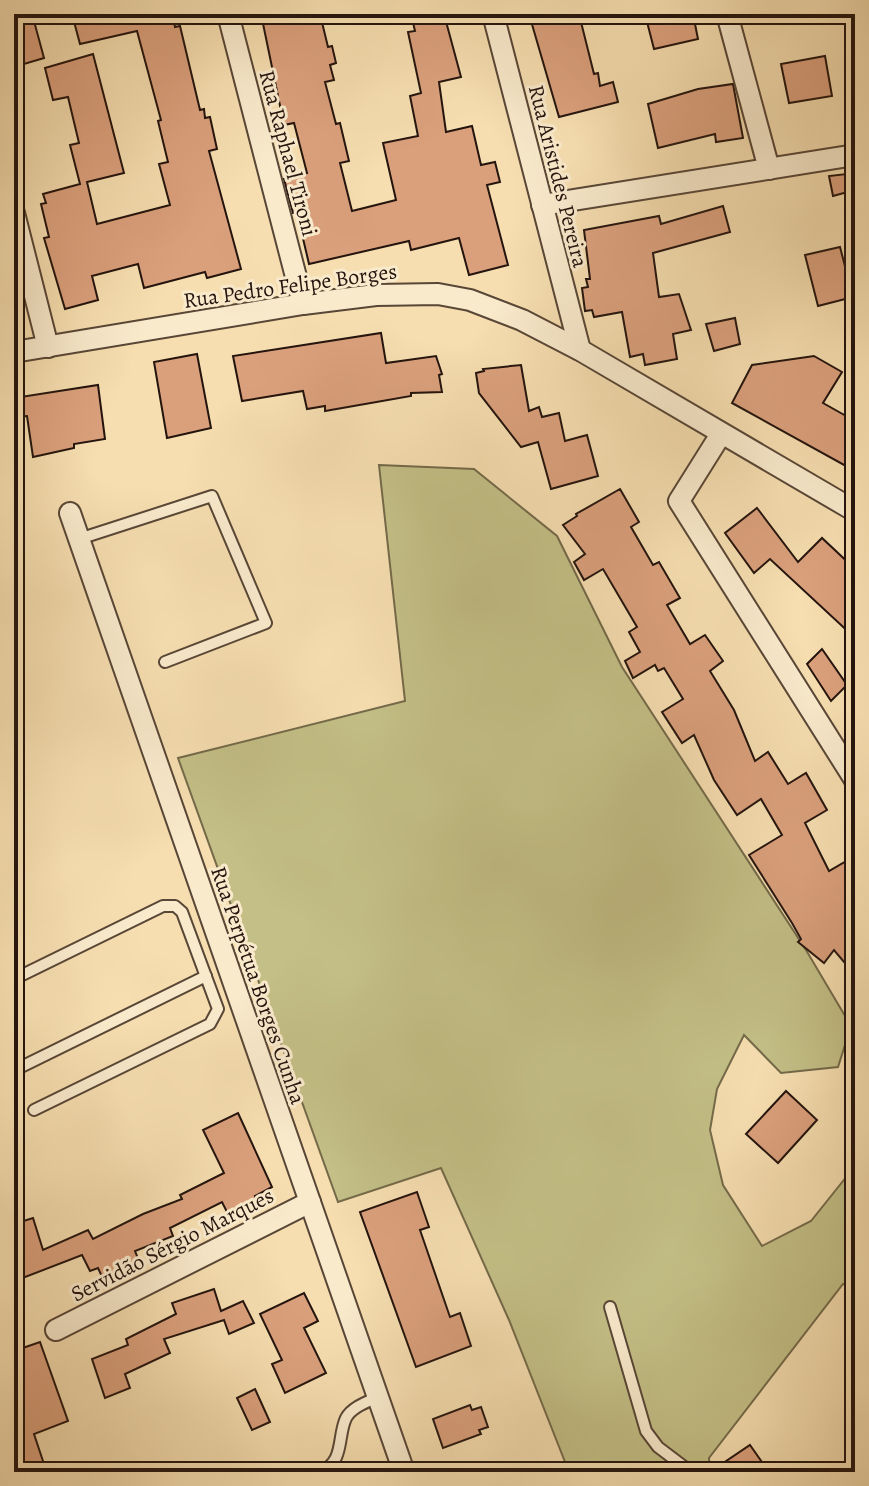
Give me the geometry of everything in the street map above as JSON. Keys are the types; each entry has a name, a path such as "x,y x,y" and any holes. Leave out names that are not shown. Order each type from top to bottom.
{"street":[{"name":"Rua Raphael Tironi","path":"228,14 303,304"},
{"name":"Rua Aristides Pereira","path":"493,14 580,350"},
{"path":"727,14 769,169"},
{"path":"542,205 855,155"},
{"path":"14,213 48,347"},
{"name":"Rua Pedro Felipe Borges","path":"14,352 303,304 376,295 438,294 500,310 580,350 855,511"},
{"path":"721,434 679,501 855,780"},
{"name":"Rua Perpétua Borges Cunha","path":"70,513 404,1472"},
{"name":"Servidão Sérgio Marques","path":"56,1330 310,1202"}],"lane":[{"path":"79,539 212,496 266,623 165,662"},
{"path":"14,979 163,906 175,906 182,912 218,1009 210,1024 34,1110"},
{"path":"21,1067 206,976"},
{"path":"212,995 235,987"},
{"path":"610,1307 646,1431 658,1447 691,1472"},
{"path":"320,1472 328,1469 338,1456 346,1417 356,1407 378,1397"}],"shaded area":[{"path":"379,465 474,469 557,536 622,667 806,950 851,1026 838,1067 781,1073 744,1035 717,1089 710,1130 723,1185 762,1246 811,1221 855,1166 855,1288 843,1284 709,1458 710,1472 569,1472 509,1320 441,1168 338,1202 178,758 405,701"}],"building":[{"path":"72,14 176,14 175,27 180,26 200,110 204,109 205,118 210,117 217,149 209,151 241,269 207,278 205,272 144,288 138,264 92,276 98,300 65,309 44,238 49,237 41,204 46,203 43,194 80,184 70,145 79,143 68,97 53,100 45,68 93,54 124,173 87,182 97,224 170,205 159,164 168,162 158,121 161,120 137,31 80,44"},
{"path":"261,14 320,14 328,47 332,46 336,63 330,65 334,80 325,82 336,124 340,123 349,161 340,163 352,211 396,200 383,143 418,136 410,96 421,93 408,32 415,31 411,14 444,14 461,77 439,82 446,132 472,126 481,165 495,162 500,182 487,185 508,265 469,275 459,238 411,250 409,241 309,264 297,213 293,213 284,179 307,173 294,123 284,125"},
{"path":"529,14 579,14 594,74 598,73 600,86 613,82 618,102 559,117"},
{"path":"645,14 693,14 698,39 654,49"},
{"path":"34,21 44,58 14,67 14,26"},
{"path":"825,56 832,96 789,103 781,64"},
{"path":"733,84 743,138 716,142 715,134 658,148 648,104 698,89"},
{"path":"855,173 855,190 833,196 829,176"},
{"path":"723,206 730,232 653,253 659,297 679,294 691,330 673,334 677,359 645,365 643,354 630,357 622,312 594,317 592,310 585,311 582,288 588,287 586,279 590,279 584,230 659,216 661,224"},
{"path":"840,247 853,297 818,306 805,255"},
{"path":"735,318 740,344 714,351 706,324"},
{"path":"381,333 386,363 436,356 442,374 439,375 442,392 411,393 411,396 325,411 325,406 307,409 303,391 242,401 233,356"},
{"path":"197,354 211,428 167,438 154,362"},
{"path":"814,356 842,372 823,403 855,421 855,471 732,403 752,365"},
{"path":"521,365 529,411 539,407 542,417 559,413 565,441 587,435 598,476 551,489 538,442 521,447 479,393 476,373 483,369"},
{"path":"98,385 105,439 74,444 74,448 33,457 27,416 14,417 14,398"},
{"path":"620,489 639,522 631,527 653,565 659,562 680,598 667,605 690,644 705,635 723,661 710,671 734,710 755,761 768,752 788,784 806,773 827,810 805,823 829,871 855,856 855,975 834,950 824,963 798,942 801,939 792,923 749,855 782,835 761,799 737,815 714,780 694,735 682,743 662,712 683,699 664,668 658,671 655,665 633,678 625,661 640,652 629,632 637,627 603,569 584,580 574,562 585,554 563,525"},
{"path":"757,508 798,562 822,538 855,569 855,638 770,559 754,573 725,533"},
{"path":"822,649 847,685 831,701 807,664"},
{"path":"786,1091 817,1120 778,1163 746,1134"},
{"path":"238,1113 272,1187 255,1196 259,1205 231,1220 222,1202 170,1228 173,1236 135,1251 139,1261 103,1279 98,1268 90,1271 82,1255 20,1279 14,1261 14,1224 33,1218 43,1250 88,1230 93,1239 182,1199 180,1195 224,1173 203,1130"},
{"path":"417,1192 429,1227 420,1230 450,1317 460,1313 471,1346 416,1367 360,1212"},
{"path":"214,1289 221,1311 243,1301 254,1323 229,1334 224,1320 164,1339 170,1353 125,1374 130,1388 105,1398 92,1359 128,1345 126,1339 176,1314 172,1303"},
{"path":"304,1293 318,1321 304,1328 326,1373 285,1393 272,1364 282,1360 260,1314"},
{"path":"40,1342 68,1421 34,1434 45,1467 30,1472 14,1472 14,1351"},
{"path":"255,1389 270,1422 252,1430 237,1398"},
{"path":"470,1405 472,1410 481,1407 488,1427 479,1430 481,1434 443,1448 433,1419"},
{"path":"750,1445 769,1472 710,1472"}]}
